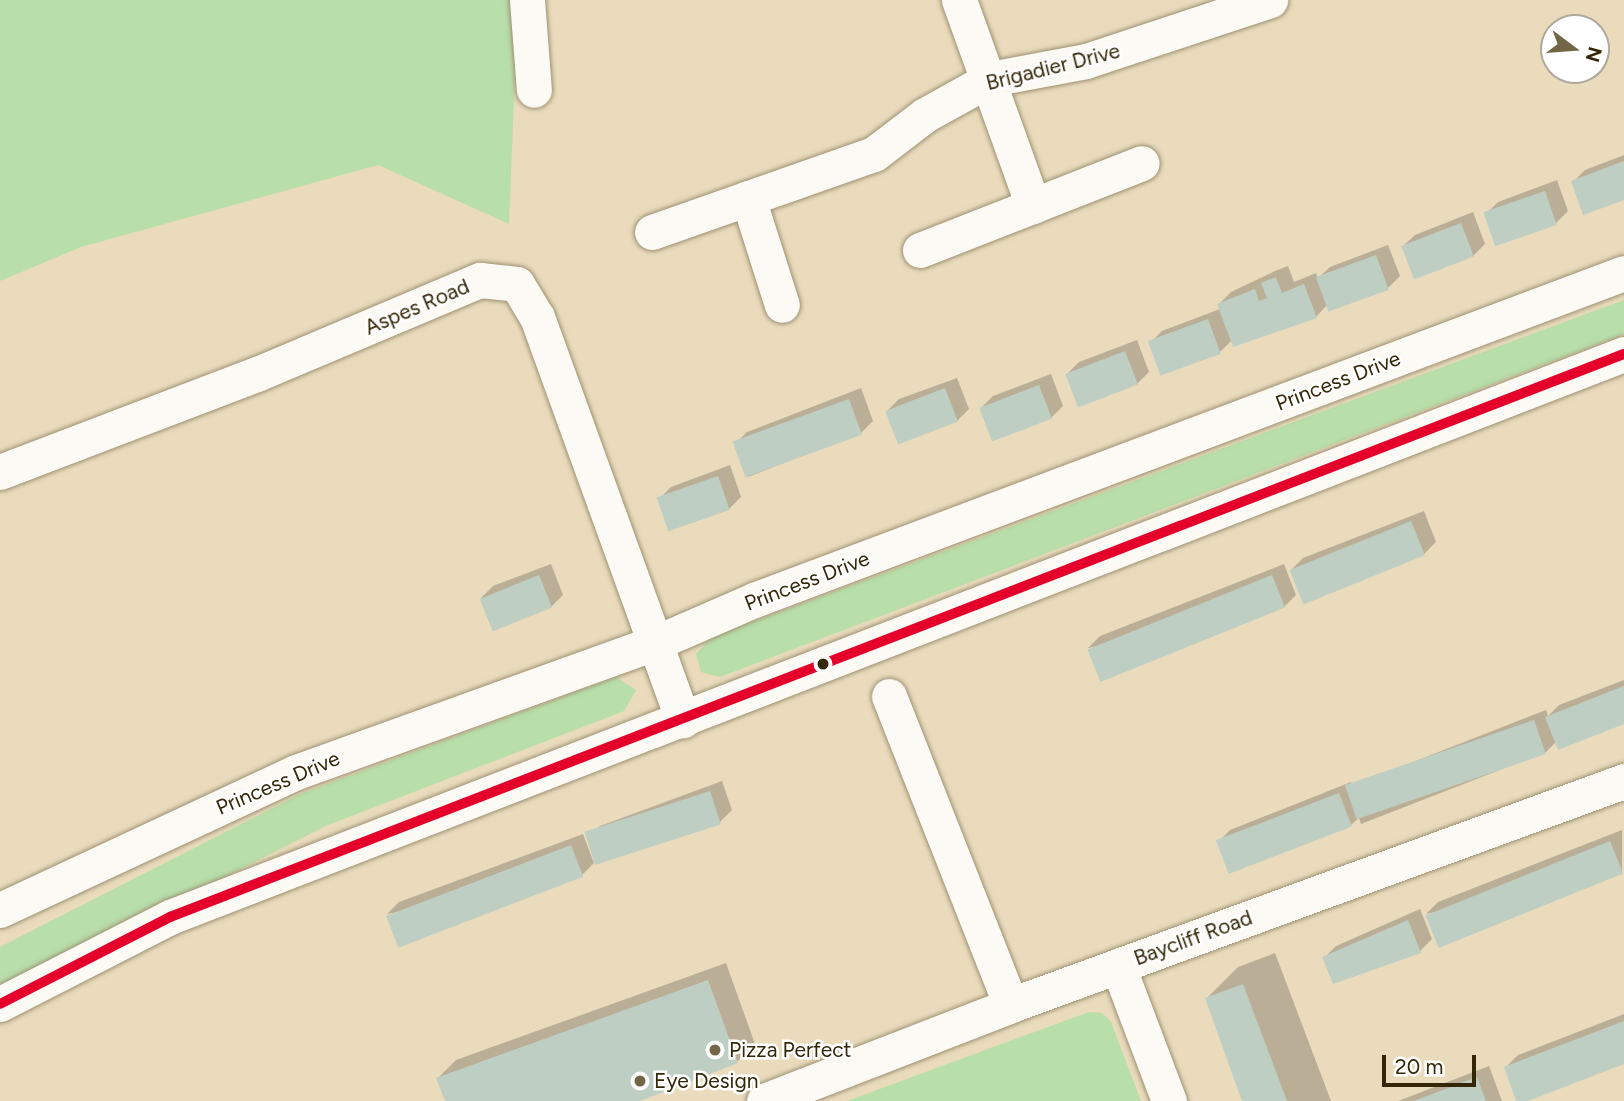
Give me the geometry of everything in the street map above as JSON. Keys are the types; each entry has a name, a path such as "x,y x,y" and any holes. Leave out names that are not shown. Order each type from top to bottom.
{"street":[{"path":"527,0 534,90"},
{"path":"959,0 990,79 1033,206"},
{"name":"Brigadier Drive","path":"652,232 874,154 925,115 990,79 1086,61 1270,0"},
{"path":"920,250 1142,163"},
{"path":"748,198 782,304"},
{"name":"Princess Drive","path":"0,910 296,772 654,643 754,600 1624,273"},
{"name":"Aspes Road","path":"0,472 257,374 480,280 517,284 537,317 654,643"},
{"path":"0,1004 170,917 1624,354"},
{"path":"654,643 683,720"},
{"path":"889,696 1011,1005"},
{"name":"Baycliff Road","path":"764,1101 1011,1005 1624,781"},
{"path":"1118,966 1169,1101"}],"green space":[{"path":"0,0 518,0 509,224 378,165 81,247 0,281"},
{"path":"1624,300 1624,334 720,677 701,672 696,654 712,637"},
{"path":"616,677 636,690 624,711 328,825 0,990 0,947 300,794"},
{"path":"1089,1012 1102,1013 1111,1022 1141,1101 847,1101"}],"building":[{"path":"1624,161 1624,200 1583,215 1571,181"},
{"path":"1545,191 1557,225 1495,246 1484,212"},
{"path":"1461,223 1474,257 1414,280 1401,246"},
{"path":"1376,255 1389,290 1329,312 1316,277"},
{"path":"1276,277 1282,293 1304,284 1317,318 1233,347 1217,304 1255,289 1259,301 1267,298 1261,283"},
{"path":"1208,319 1221,354 1161,376 1148,341"},
{"path":"1125,351 1138,385 1078,408 1065,374"},
{"path":"1039,385 1052,419 992,442 979,408"},
{"path":"945,388 958,422 898,445 885,411"},
{"path":"849,399 862,435 745,477 732,441"},
{"path":"718,476 730,510 668,531 657,497"},
{"path":"1411,521 1425,555 1303,604 1290,570"},
{"path":"539,575 552,607 493,631 480,599"},
{"path":"1272,575 1285,607 1101,682 1087,650"},
{"path":"1624,686 1624,724 1558,750 1545,717"},
{"path":"1534,720 1546,754 1357,819 1345,785"},
{"path":"710,791 721,824 595,865 584,832"},
{"path":"1339,793 1352,827 1229,874 1216,840"},
{"path":"1610,841 1623,873 1439,948 1425,916"},
{"path":"571,845 583,877 398,948 386,916"},
{"path":"1408,920 1421,953 1333,984 1322,957"},
{"path":"708,980 738,1063 640,1101 445,1101 436,1078"},
{"path":"1243,984 1287,1101 1242,1101 1205,998"},
{"path":"1624,1021 1624,1064 1528,1101 1516,1101 1504,1067"},
{"path":"1477,1077 1486,1101 1414,1101"}],"transit line":[{"path":"0,1004 170,917 1624,354"}],"place":[{"name":"Pizza Perfect","path":"715,1050"},
{"name":"Eye Design","path":"640,1081"}]}
